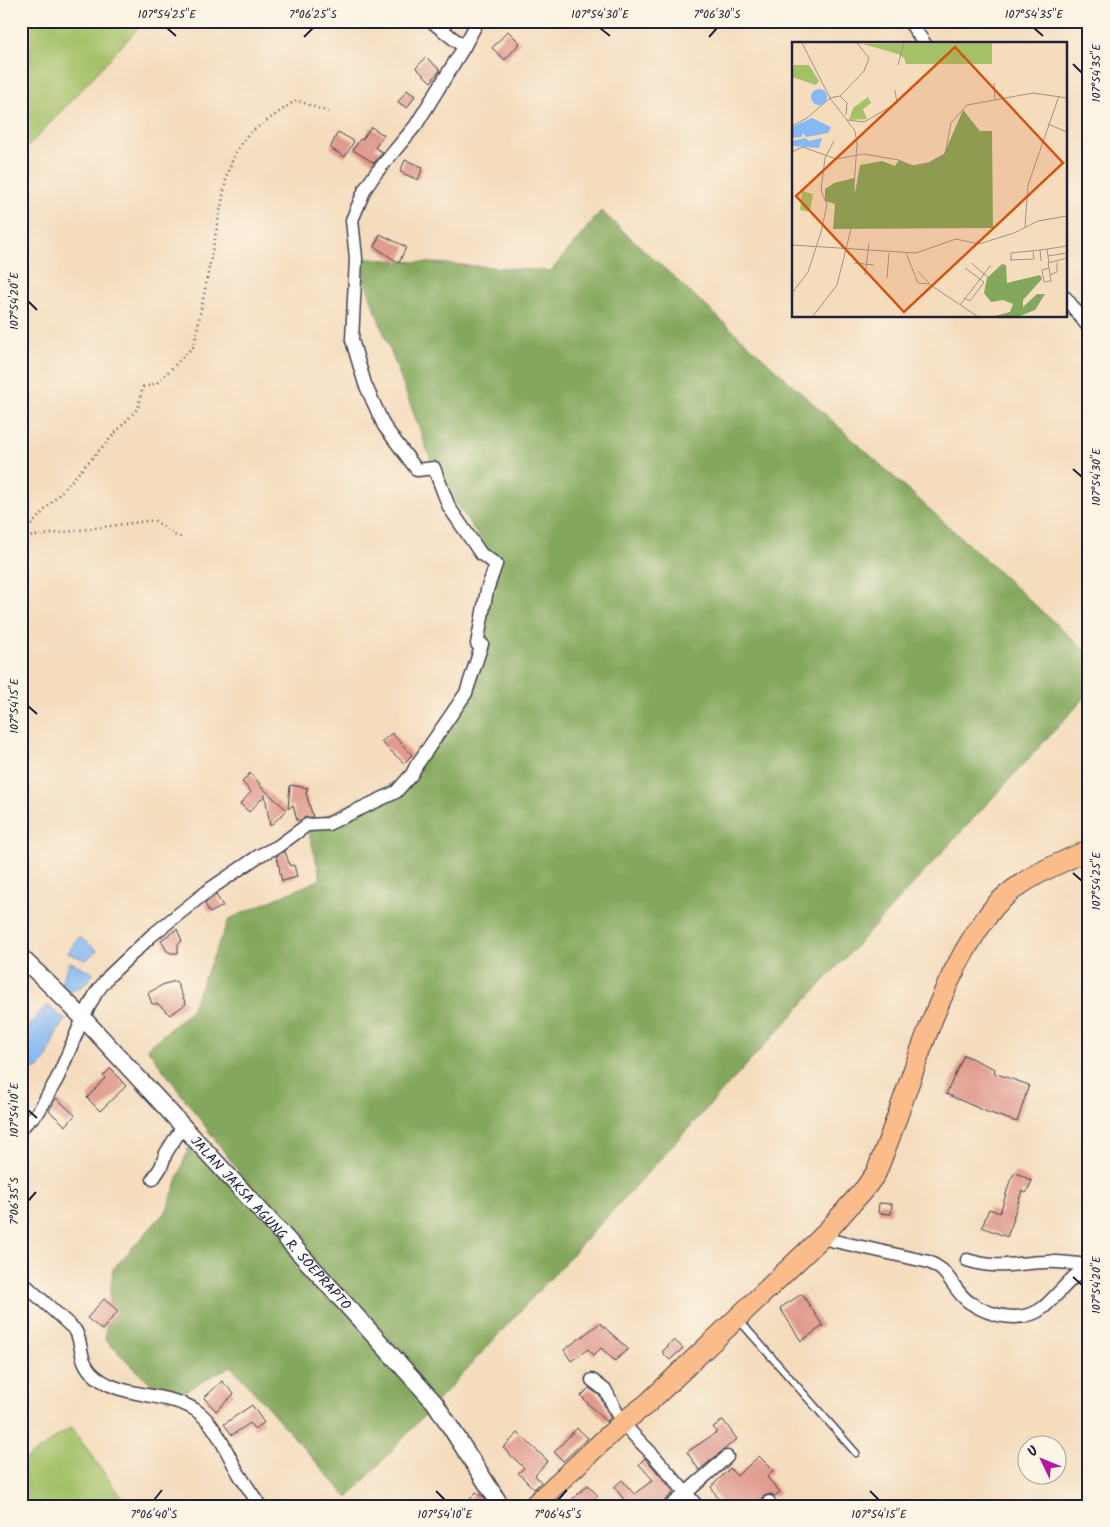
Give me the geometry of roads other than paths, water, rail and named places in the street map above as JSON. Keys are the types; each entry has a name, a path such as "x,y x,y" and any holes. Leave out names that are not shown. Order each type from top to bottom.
{"main road":[{"path":"533,1506 738,1319 821,1238 866,1188 876,1173 899,1116 943,994 970,943 991,911 1009,893 1031,876 1089,850"}],"street":[{"path":"431,21 464,48"},
{"path":"21,1128 38,1111 58,1077 83,1018 96,993 109,976 151,936 210,888 260,855 277,847 307,825 328,824 396,792 412,774 466,693 482,644 477,644 487,590 496,564 481,554 450,507 434,468 417,470 384,426 365,384 352,340 356,258 352,220 365,189 416,125 464,48 478,21"},
{"path":"909,21 924,42"},
{"path":"1068,301 1089,328"},
{"name":"JALAN JAKSA AGUNG R. SOEPRAPTO","path":"21,958 48,982 83,1018 435,1403 501,1506"},
{"path":"153,1179 183,1126"},
{"path":"821,1238 929,1262 941,1269 970,1303 1007,1318 1028,1316 1044,1307 1070,1279 1089,1265"},
{"path":"967,1260 984,1265 998,1266 1046,1262 1089,1265"},
{"path":"21,1281 75,1330 78,1334 83,1359 92,1372 105,1381 125,1390 183,1404 198,1411 213,1428 260,1506"},
{"path":"592,1380 606,1392 622,1423 698,1506"},
{"path":"671,1506 727,1457"}],"lane":[{"path":"738,1319 856,1453"}],"water":[{"path":"79,937 97,950 86,960 68,953"},
{"path":"70,962 94,973 84,985 69,993 60,984"},
{"path":"47,1005 65,1020 57,1032 45,1060 38,1068 33,1070 21,1062 21,1034"}]}
